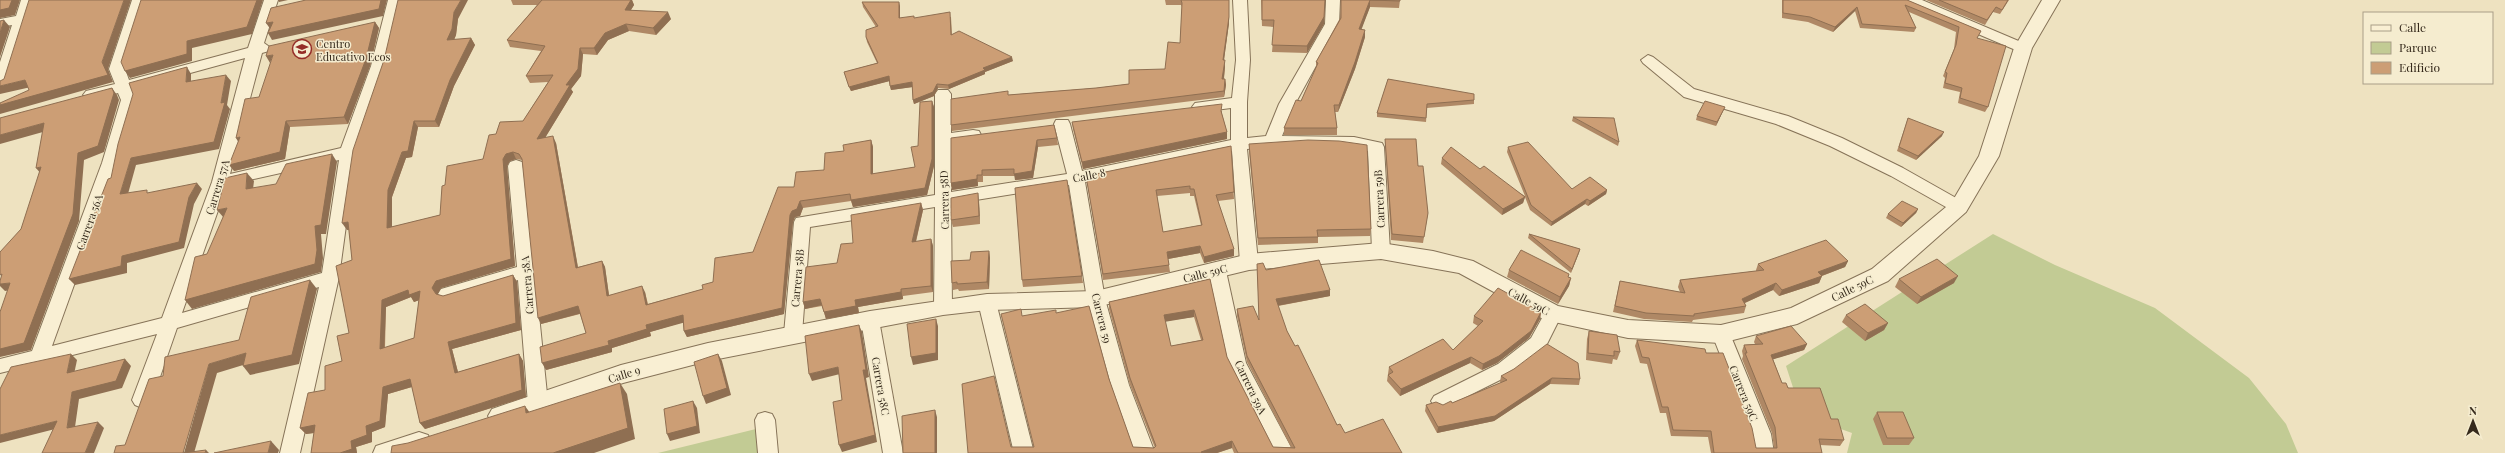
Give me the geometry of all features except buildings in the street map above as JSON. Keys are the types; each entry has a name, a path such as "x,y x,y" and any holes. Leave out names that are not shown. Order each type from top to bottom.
{"street":[{"path":"0,85 28,0"},
{"name":"Carrera 56A","path":"39,357 110,163 129,100 117,69 139,0"},
{"path":"290,453 330,277 348,152 379,66 382,22 395,0"},
{"path":"1240,0 1243,60 1239,102 1240,144 1249,262"},
{"path":"1272,141 1287,104 1332,24 1333,0"},
{"path":"1910,0 2023,48"},
{"name":"Calle 59C","path":"870,320 943,307 987,302 1096,299 1217,271 1249,262 1381,251 1433,259 1465,267 1553,314 1628,329 1721,334 1797,315 1880,275 1959,207 1989,156 2023,48 2051,0"},
{"name":"Carrera 57A","path":"136,417 220,182 255,50 275,5"},
{"path":"0,23 22,19"},
{"path":"77,99 278,45"},
{"path":"1648,60 1690,92 1782,120 1836,142 1897,172 1959,207"},
{"name":"Carrera 58D","path":"943,94 944,139 942,199 945,250 943,307"},
{"path":"1185,108 1239,102"},
{"name":"Carrera 59","path":"1062,124 1076,178 1096,299 1120,385 1145,453"},
{"path":"944,139 991,133"},
{"name":"Calle 8","path":"802,222 1076,178 1240,144 1272,141 1354,142 1370,144 1376,147"},
{"name":"Carrera 59B","path":"1376,147 1381,251"},
{"path":"220,182 348,152"},
{"name":"Carrera 58A","path":"516,166 538,404"},
{"name":"Carrera 58B","path":"793,334 802,222"},
{"path":"447,294 526,271"},
{"name":"Carrera 59A","path":"1217,271 1237,363 1284,453"},
{"path":"0,366 170,323 330,277"},
{"path":"987,302 1024,453"},
{"path":"1441,401 1505,369 1538,343 1553,314"},
{"name":"Calle 9","path":"478,423 538,404 620,374 793,334 870,320"},
{"name":"Carrera 58C","path":"870,320 893,453"},
{"name":"Carrera 59C","path":"1721,334 1761,434 1764,453"},
{"path":"765,420 768,453"},
{"path":"393,452 441,435"}],"green space":[{"path":"1993,234 2055,265 2155,308 2249,378 2286,424 2298,453 1847,453 1852,433 1802,415 1786,366"},
{"path":"760,428 763,453 658,453"}],"place":[{"name":"Centro Educativo Ecos","path":"302,49"}]}
